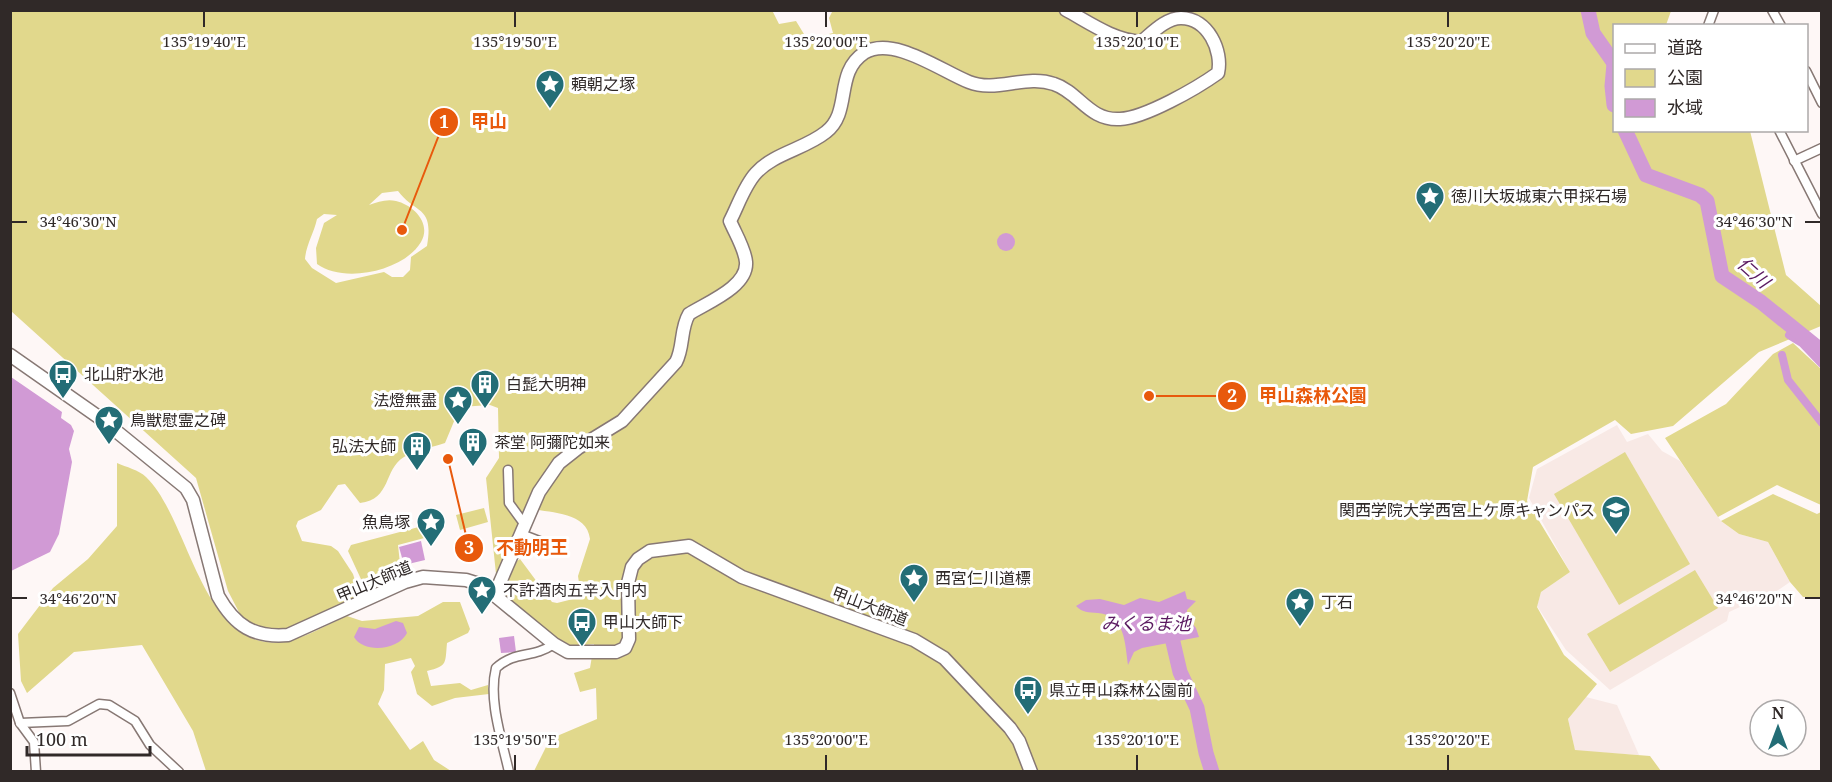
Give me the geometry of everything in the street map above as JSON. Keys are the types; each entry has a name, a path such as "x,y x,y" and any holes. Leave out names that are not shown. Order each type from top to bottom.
{"street":[{"path":"495,594 539,492 559,463 578,448 622,421 676,362 682,351 685,320 688,314 739,282 746,272 746,260 730,221 754,175 763,166 826,133 842,109 843,82 862,54 876,47 890,48 923,60 970,83 986,86 1042,80 1058,85 1094,114 1119,120 1163,105 1218,73 1221,62 1218,47 1211,35 1191,20 1180,18 1163,24 1141,42 1128,41 1066,10"},
{"path":"1772,10 1780,24"},
{"path":"1808,75 1821,99"},
{"path":"1780,132 1821,214"},
{"path":"1794,161 1821,148"},
{"name":"甲山大師道","path":"10,355 100,418 186,488 193,500 218,596 225,609 240,624 255,633 269,637 288,635 405,582 423,577 466,580 482,585 554,644 568,652 616,652 625,648 629,639 628,583 632,567 638,559 650,551 689,546 742,577 914,640 944,658 970,683 1015,735 1031,771"},
{"path":"508,470 509,503 523,529 547,544"},
{"path":"509,771 499,727 493,679 495,668 512,656 541,653 554,644"},
{"path":"11,693 20,723 34,742 36,771"},
{"path":"20,723 68,721 99,704 109,705 135,721 150,745 179,771"}],"shaded area":[{"name":"関西学院大学西宮上ケ原キャンパス","path":"1617,425 1627,442 1648,434 1662,451 1680,461 1721,521 1739,534 1768,542 1790,582 1768,597 1762,605 1742,606 1729,612 1727,621 1610,690 1566,650 1537,606 1541,592 1570,572 1529,498 1537,469"},
{"path":"1586,697 1617,705 1639,755 1575,751 1568,719"}],"green space":[{"path":"772,10 779,24 796,21 807,39 833,33 829,18 833,10 1671,11 1666,24 1613,24 1613,132 1750,132 1786,275 1821,306 1821,326 1759,352 1673,426 1631,434 1615,420 1533,467 1527,501 1570,572 1541,592 1537,607 1564,655 1597,684 1568,719 1575,750 1650,756 1661,771 534,771 550,739 597,719 596,688 580,692 574,673 590,668 594,644 569,647 561,643 504,597 503,592 520,559 552,602 557,603 581,597 578,576 590,539 587,530 576,519 567,515 532,509 498,575 496,574 486,478 499,458 498,408 490,405 460,407 445,443 404,457 397,463 377,496 360,503 345,484 338,485 321,510 298,521 296,526 302,541 331,546 338,551 353,574 360,596 287,629 262,630 242,618 228,591 196,478 11,311 10,11","holes":["398,191 422,212 428,223 427,246 411,257 410,270 403,277 392,277 384,272 336,283 312,268 305,259 317,219 324,214 337,215 324,223 316,248 317,264 342,273 373,271 388,267 413,252 421,242 424,228 419,216 409,206 402,203 385,201 369,205 382,193"]},
{"path":"1793,343 1821,369 1821,505 1777,485 1718,517 1665,438 1726,404 1773,354"},
{"path":"1625,452 1690,564 1619,605 1554,494"},
{"path":"117,463 146,477 161,497 217,608 236,629 259,641 288,641 347,616 362,621 418,616 443,602 460,602 470,629 468,633 447,643 442,665 427,671 431,686 460,683 471,690 488,685 489,694 455,698 432,706 417,694 411,672 415,666 411,658 385,664 384,690 378,704 410,750 423,741 434,760 451,771 206,771 193,731 142,645 74,652 27,693 21,681 18,634 53,588 88,559 117,526"},
{"path":"1773,494 1817,514 1821,512 1821,597 1803,597 1790,582 1768,542 1739,534 1721,521"},
{"path":"484,508 488,522 460,530 456,515"},
{"path":"430,524 434,533 432,536 398,545 401,573 370,591 366,590 348,551 351,545"},
{"path":"1695,570 1718,608 1610,672 1587,634"}],"water":[{"path":"1006,233 1012,236 1015,242 1012,248 1006,251 1000,248 997,242 1000,236"},
{"name":"北山貯水池","path":"11,377 62,412 61,418 71,425 74,431 69,449 72,462 59,534 50,552 11,571"},
{"path":"421,541 425,560 404,565 399,547"},
{"name":"みくるま池","path":"1185,591 1187,599 1196,601 1187,610 1187,617 1196,628 1199,637 1142,648 1134,652 1128,665 1122,631 1114,619 1107,615 1083,611 1076,606 1086,600 1100,599 1124,605 1140,598 1159,602"},
{"path":"396,621 403,623 407,633 397,643 373,648 365,646 354,637 359,627 375,629"},
{"path":"514,636 516,652 501,653 499,638"}],"waterway":[{"name":"仁川","path":"1588,10 1593,33 1613,62"},
{"name":"仁川","path":"1613,75 1613,96"},
{"name":"仁川","path":"1626,132 1646,175 1700,195 1707,201 1722,276 1761,302 1822,351"},
{"path":"1789,335 1802,343 1822,364"},
{"path":"1782,355 1788,380 1822,423"},
{"path":"1173,642 1180,672 1197,708 1212,772"}],"place":[{"name":"頼朝之塚","path":"550,110"},
{"name":"徳川大坂城東六甲採石場","path":"1430,222"},
{"name":"甲山","path":"402,230"},
{"name":"甲山森林公園","path":"1149,396"},
{"name":"北山貯水池","path":"63,400"},
{"name":"白髭大明神","path":"485,410"},
{"name":"法燈無盡","path":"458,426"},
{"name":"鳥獣慰霊之碑","path":"109,446"},
{"name":"不動明王","path":"448,459"},
{"name":"茶堂 阿彌陀如来","path":"473,468"},
{"name":"弘法大師","path":"417,472"},
{"name":"関西学院大学西宮上ケ原キャンパス","path":"1616,536"},
{"name":"魚鳥塚","path":"431,548"},
{"name":"西宮仁川道標","path":"914,604"},
{"name":"不許酒肉五辛入門内","path":"482,616"},
{"name":"丁石","path":"1300,628"},
{"name":"甲山大師下","path":"582,648"},
{"name":"県立甲山森林公園前","path":"1028,716"}]}
